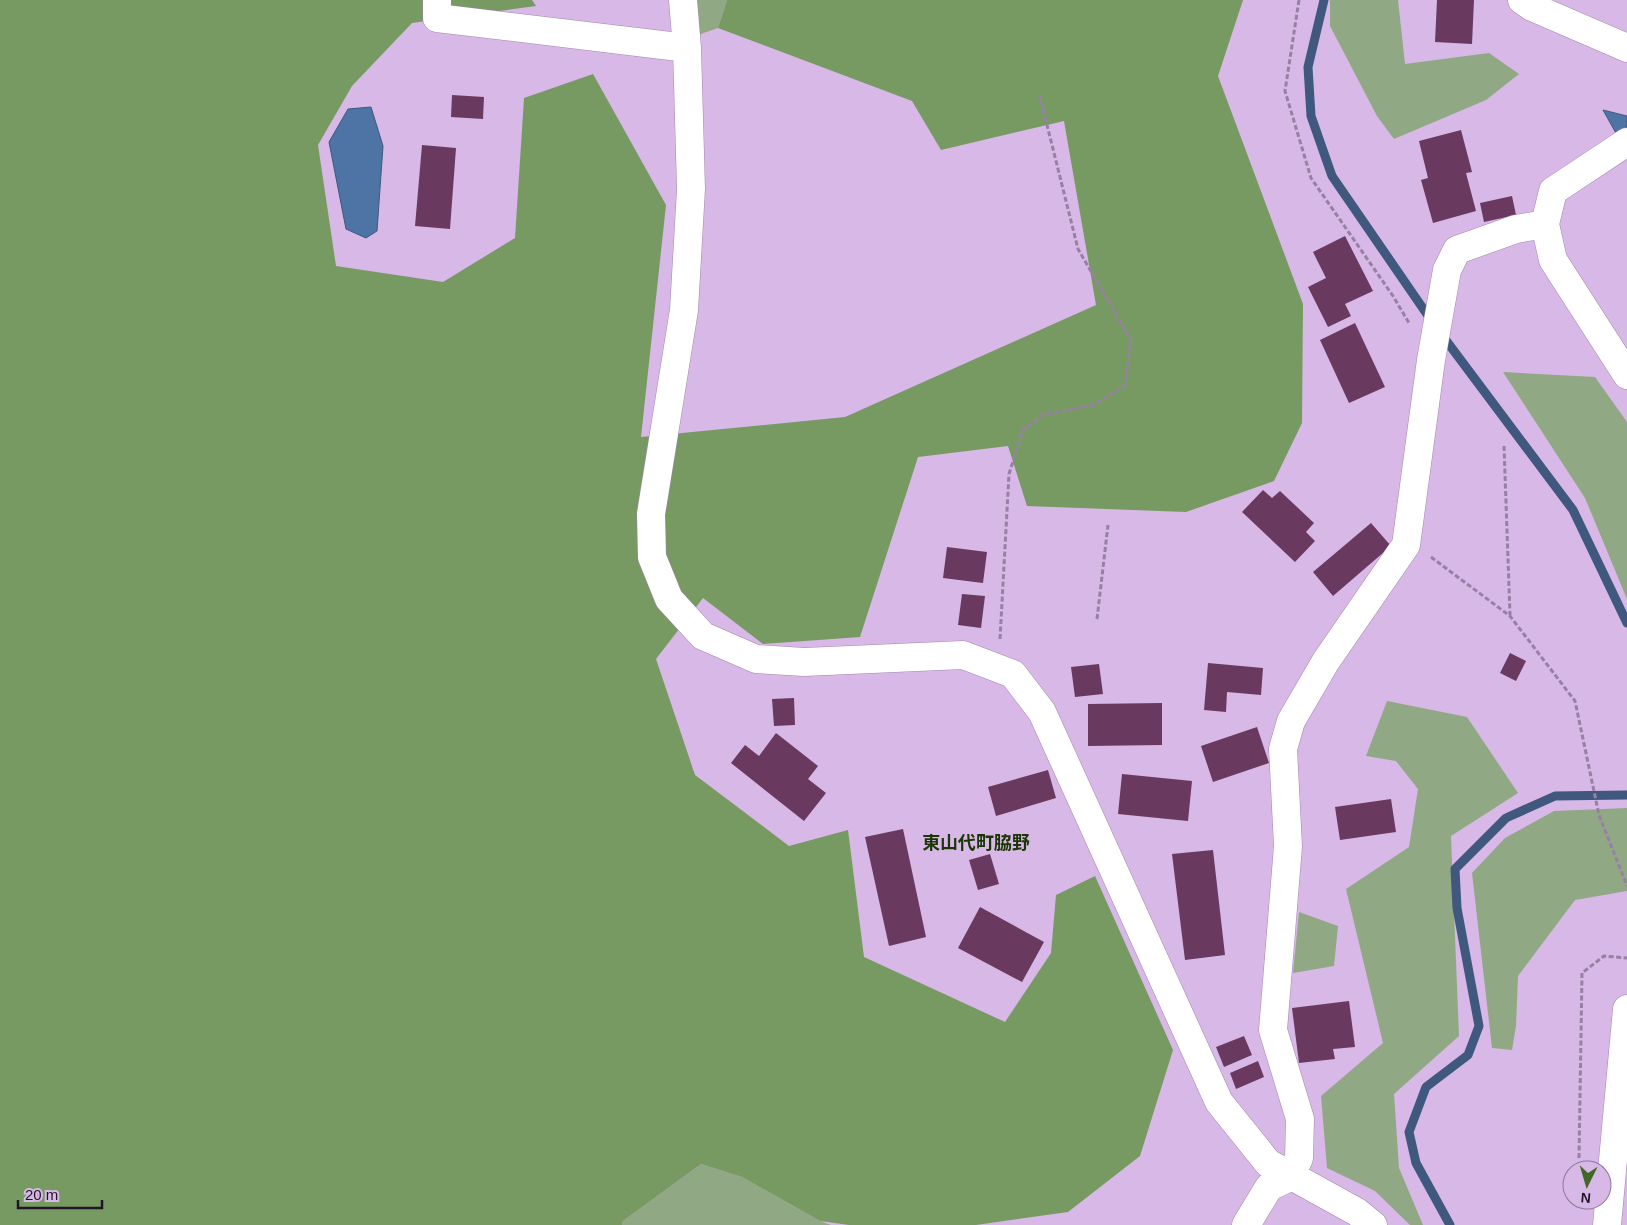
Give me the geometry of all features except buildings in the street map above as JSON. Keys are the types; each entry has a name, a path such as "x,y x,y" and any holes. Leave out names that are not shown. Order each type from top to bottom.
{"street":[{"path":"437,0 437,18 687,48"},
{"path":"683,0 687,48 691,189 684,310 651,514 652,557 669,599 703,636 756,659 804,662 963,655 1012,674 1042,712 1219,1102 1268,1163 1290,1177 1356,1212 1373,1225"},
{"path":"1522,0 1627,48"},
{"path":"1627,142 1553,191 1545,224 1552,260 1627,375"},
{"path":"1246,1225 1268,1187 1290,1177 1299,1158 1300,1119 1273,1030 1288,846 1284,749 1291,721 1326,660 1406,545 1431,360 1448,270 1457,250 1516,229 1545,224"},
{"path":"1607,1225 1627,1009"}],"path":[{"path":"1299,0 1285,91 1311,178 1393,296 1431,360"},
{"path":"1000,641 1009,474 1023,430 1042,415 1094,405 1125,385 1131,340 1078,249 1039,93"},
{"path":"1504,446 1510,616"},
{"path":"1097,619 1108,525"},
{"path":"1406,545 1434,558 1510,616 1575,701 1599,815 1627,886"},
{"path":"1578,1158 1582,973 1604,956 1627,958"}],"green space":[{"path":"0,0 532,0 536,6 412,23 352,86 318,145 336,266 443,282 515,238 524,98 593,74 666,205 641,437 845,417 1096,305 1064,121 941,150 912,101 718,28 727,0 1243,0 1218,76 1303,304 1302,423 1274,481 1186,512 1027,506 1008,446 918,457 860,637 763,644 703,598 656,659 695,775 789,846 848,830 864,957 1005,1022 1051,953 1056,895 1095,876 1173,1050 1140,1156 1068,1212 976,1225 849,1225 820,1221 742,1177 701,1164 623,1221 622,1225 0,1225"},
{"path":"696,0 727,0 718,28 698,35"},
{"path":"1330,0 1398,0 1405,64 1489,53 1519,74 1486,100 1394,139 1377,116 1330,26"},
{"path":"1503,372 1595,377 1627,422 1627,599 1585,498"},
{"path":"1387,701 1467,717 1518,793 1451,836 1459,1036 1394,1094 1399,1168 1423,1225 1410,1225 1375,1191 1327,1168 1321,1096 1383,1043 1346,889 1409,847 1418,789 1396,761 1366,756"},
{"path":"1627,808 1627,891 1575,900 1518,976 1516,1026 1512,1050 1492,1048 1472,873 1505,838 1554,811"},
{"path":"1299,912 1338,926 1334,966 1293,973"},
{"path":"701,1164 742,1177 820,1221 831,1225 622,1225 623,1221"}],"water":[{"path":"371,107 383,146 377,231 366,238 346,229 329,142 348,109"},
{"path":"1603,110 1627,116 1627,128 1617,135"}],"waterway":[{"path":"1324,0 1308,67 1311,116 1332,176 1433,323"},
{"path":"1442,335 1573,510 1627,623"},
{"path":"1450,1225 1416,1163 1409,1132 1426,1087 1468,1055 1479,1026 1457,908 1455,869 1506,818 1555,796 1627,795"}],"district":[{"name":"東山代町脇野","path":"976,843"}]}
